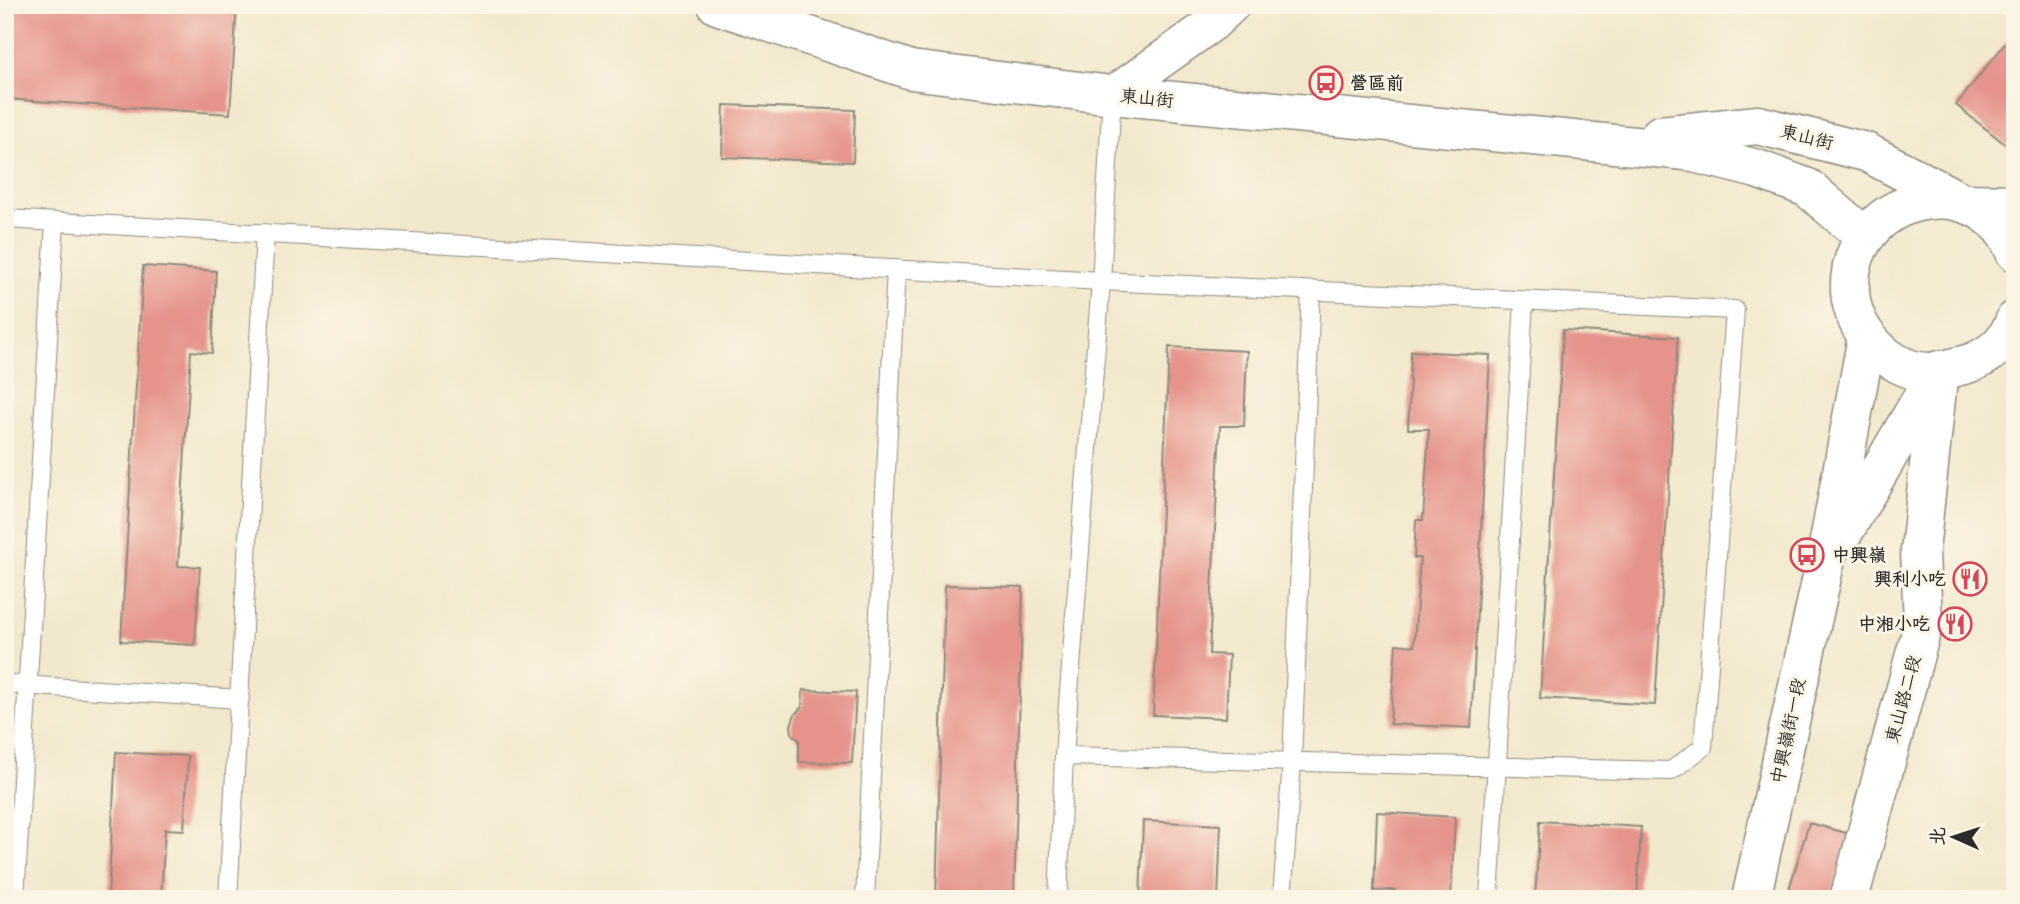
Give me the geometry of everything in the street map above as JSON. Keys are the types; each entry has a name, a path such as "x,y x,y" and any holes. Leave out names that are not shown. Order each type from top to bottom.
{"main road":[{"name":"東山街","path":"717,5 912,70 1112,95 1686,151 1757,169 1808,188 1865,237"},
{"name":"東山街","path":"1587,142 1758,125 1866,152 1964,203 2015,204"},
{"path":"2008,333 1975,363 1928,372 1905,366 1884,355 1867,337 1855,315 1850,290 1853,263 1865,237 1884,216 1909,203 1936,199 1964,203 1990,218 2010,240 2015,252"},
{"name":"中興嶺街一段","path":"1751,899 1825,563 1867,337"},
{"name":"中興嶺街一段","path":"1825,563 1938,370"},
{"name":"東山路二段","path":"1849,899 1923,625 1920,551 1938,370"}],"street":[{"path":"1112,95 1217,14"}],"lane":[{"path":"1058,899 1064,756 1101,281 1112,95"},
{"path":"5,219 1101,281 1735,310 1703,747 1671,771 1064,756"},
{"path":"15,899 55,222"},
{"path":"228,899 265,233"},
{"path":"865,899 896,269"},
{"path":"1282,899 1292,762 1311,290"},
{"path":"1489,899 1524,301"},
{"path":"5,684 240,699"}],"building":[{"path":"9,5 237,5 230,114 5,99"},
{"path":"2015,31 2015,152 1956,105"},
{"path":"724,105 855,110 853,162 722,157"},
{"path":"143,266 216,271 212,353 191,351 178,566 200,567 195,645 121,641"},
{"path":"1563,330 1678,337 1655,705 1540,698"},
{"path":"1169,347 1247,351 1244,426 1220,426 1209,654 1229,655 1226,718 1153,715"},
{"path":"1411,351 1490,355 1471,728 1390,724 1396,644 1414,646 1420,558 1414,558 1416,520 1423,520 1429,429 1408,429"},
{"path":"945,585 1023,587 1014,899 936,899"},
{"path":"803,690 856,692 852,763 799,762 799,740 792,734 791,725 795,714 802,707"},
{"path":"116,752 188,756 184,830 165,829 161,899 108,899"},
{"path":"1377,812 1455,817 1451,899 1394,899 1395,890 1374,891"},
{"path":"1143,821 1221,825 1218,899 1140,899"},
{"path":"1540,821 1641,827 1637,899 1535,899"},
{"path":"1809,823 1850,834 1831,899 1786,899"}],"place":[{"name":"營區前","path":"1326,83"},
{"name":"中興嶺","path":"1807,555"},
{"name":"興利小吃","path":"1970,579"},
{"name":"中湘小吃","path":"1955,624"}]}
